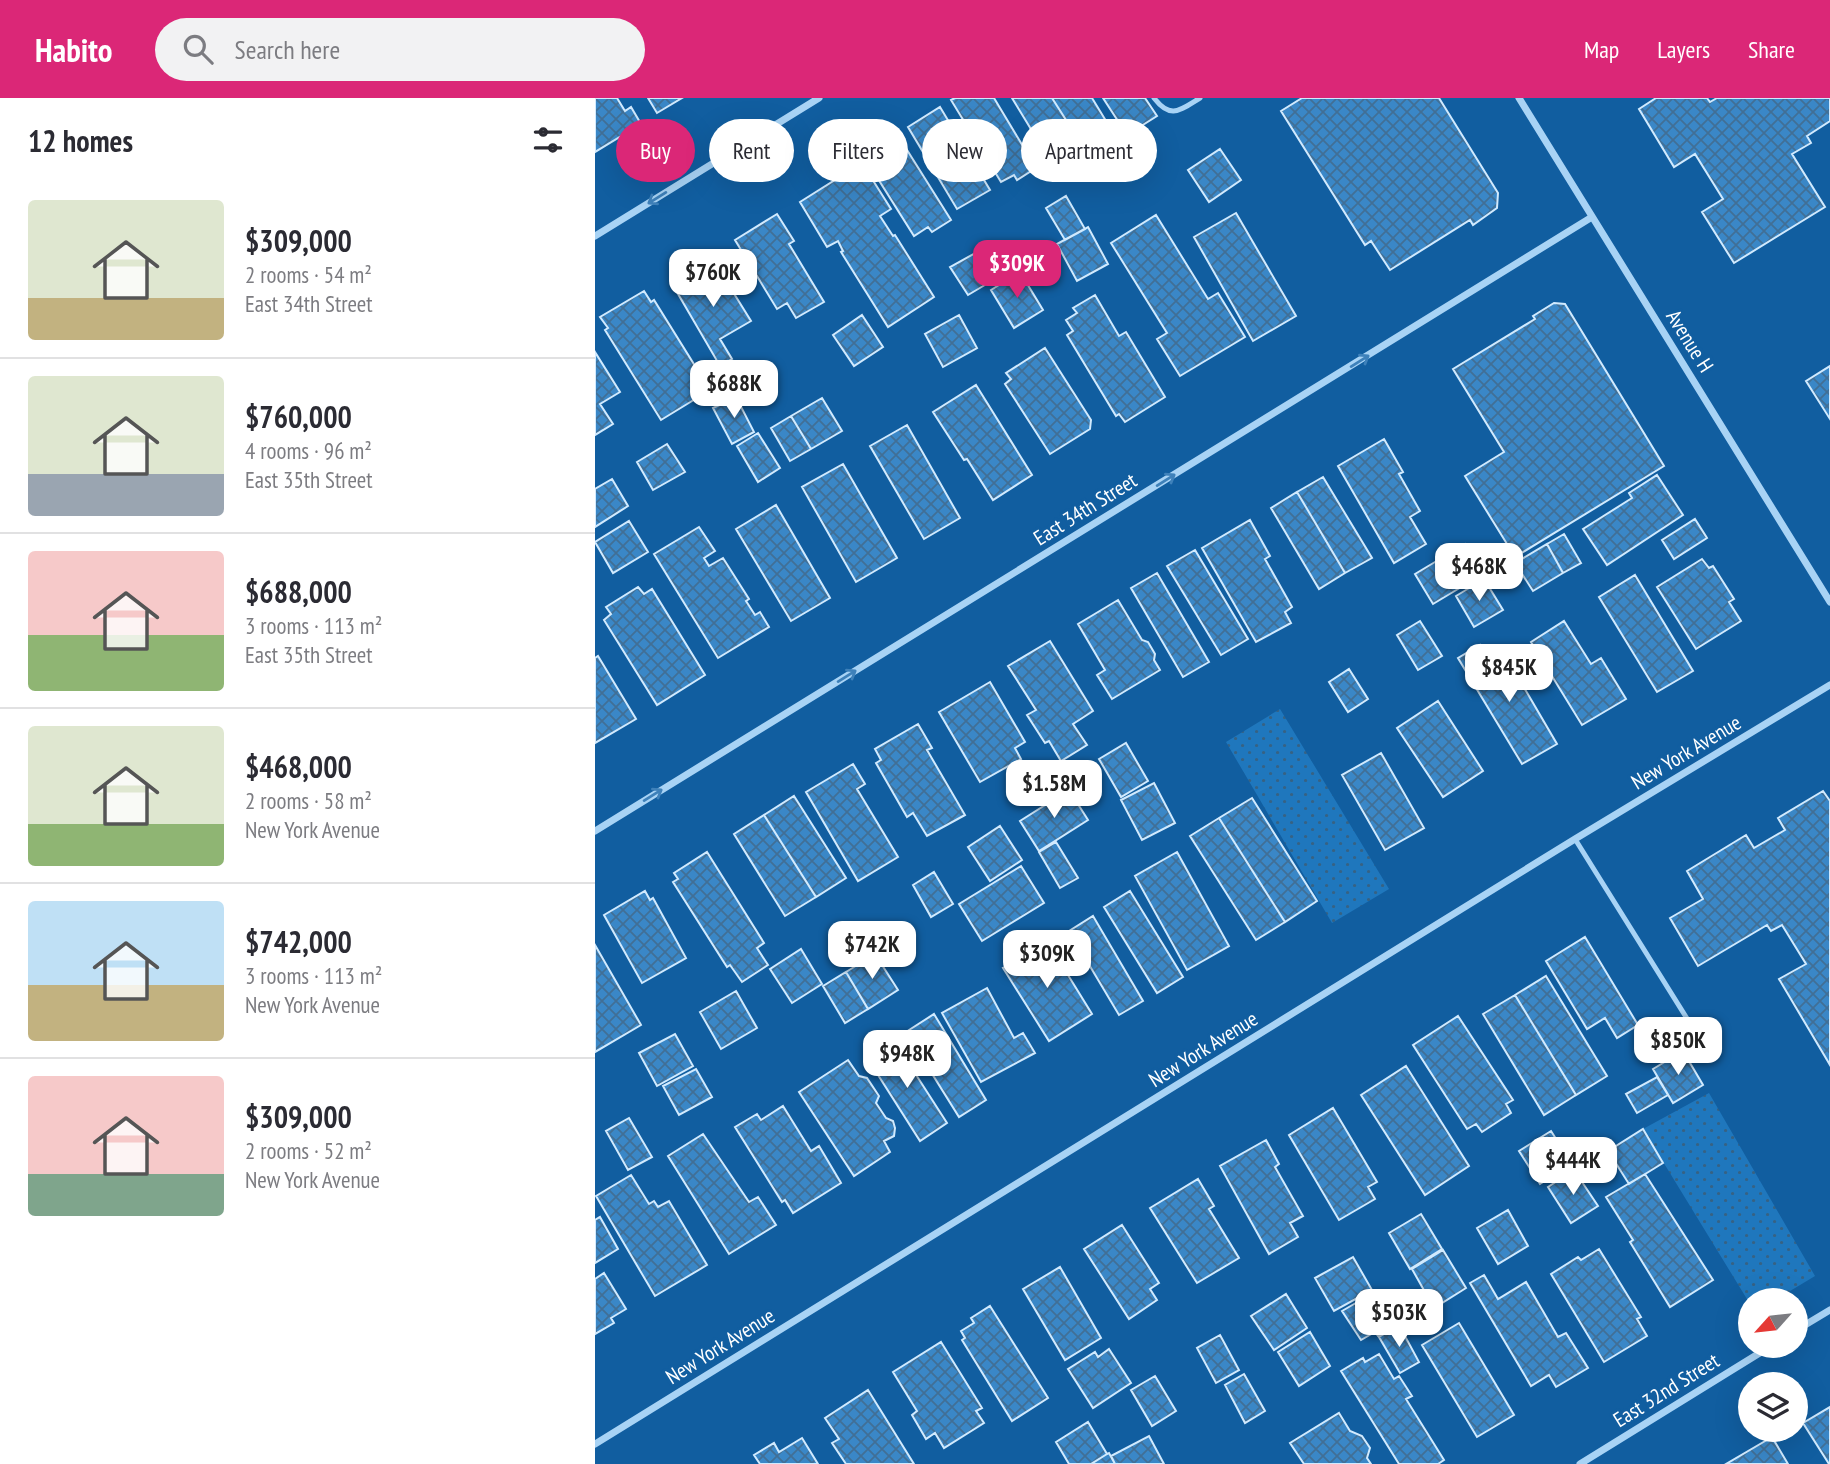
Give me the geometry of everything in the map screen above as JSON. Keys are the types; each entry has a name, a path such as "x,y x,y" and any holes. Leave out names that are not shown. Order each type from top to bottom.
{"street":[{"path":"595,236 819,98"},
{"name":"Avenue H","path":"1519,98 1830,602"},
{"name":"East 34th Street","path":"595,831 1593,217"},
{"name":"New York Avenue","path":"595,1444 1830,685"},
{"path":"1808,1323 1830,1310"},
{"name":"East 32nd Street","path":"1580,1464 1752,1358"}],"lane":[{"path":"1154,98 1163,110 1172,112 1200,98"},
{"path":"1576,839 1701,1041"}],"shaded area":[{"path":"1280,709 1389,889 1332,923 1226,742"},
{"path":"1709,1093 1815,1276 1795,1288 1740,1288 1643,1129"}],"building":[{"path":"595,98 617,98 625,111 631,107 638,119 616,119 616,139 595,152"},
{"path":"648,98 682,98 657,113"},
{"path":"994,98 1007,119 963,119 951,100"},
{"path":"1012,98 1052,98 1065,119 1025,119"},
{"path":"1052,98 1092,98 1105,119 1065,119"},
{"path":"1103,98 1145,98 1157,116 1152,119 1117,119"},
{"path":"1302,98 1439,98 1498,193 1497,208 1473,225 1470,220 1390,270 1371,241 1365,245 1281,111"},
{"path":"1656,98 1707,98 1710,102 1717,98 1830,98 1830,121 1807,136 1811,143 1792,154 1825,207 1734,263 1702,212 1723,199 1695,154 1674,167 1639,109"},
{"path":"940,107 947,119 922,119 922,150 908,127"},
{"path":"1007,120 1021,143 1021,177 1017,180 1014,175 1007,179"},
{"path":"1220,149 1241,180 1209,202 1188,170"},
{"path":"908,152 922,174 922,182 927,182 951,220 932,232 928,227 914,236 880,182 908,182"},
{"path":"832,182 874,182 891,209 880,216 934,297 888,327 841,252 843,251 838,241 827,247 800,202"},
{"path":"941,182 985,182 990,190 957,209"},
{"path":"1066,196 1085,229 1065,240 1046,208"},
{"path":"1236,213 1296,316 1253,341 1194,237"},
{"path":"777,214 794,241 789,244 824,302 796,318 787,303 777,309 735,240"},
{"path":"1156,215 1208,299 1218,293 1245,337 1180,376 1157,339 1167,333 1111,243"},
{"path":"1088,227 1108,264 1077,281 1057,244"},
{"path":"979,251 995,279 968,295 950,267"},
{"path":"715,263 751,321 720,339 732,359 720,366 674,287"},
{"path":"1020,272 1043,310 1014,328 991,290"},
{"path":"644,291 651,302 654,300 710,390 661,420 605,330 608,328 600,317"},
{"path":"1095,295 1119,336 1126,332 1165,397 1125,422 1119,414 1116,416 1067,335 1073,331 1066,320 1077,313 1073,308"},
{"path":"1554,303 1565,304 1664,466 1515,557 1465,476 1504,452 1453,369 1535,319 1533,316"},
{"path":"862,315 883,347 854,366 833,335"},
{"path":"959,315 977,348 943,367 925,334"},
{"path":"1045,348 1091,420 1090,429 1050,454 1005,384 1011,379 1006,373"},
{"path":"595,352 620,392 600,404 613,424 595,435"},
{"path":"1830,366 1830,419 1806,381"},
{"path":"976,385 1032,475 993,500 933,412"},
{"path":"736,397 754,432 732,444 713,408"},
{"path":"822,398 842,431 811,449 791,416"},
{"path":"791,416 811,449 790,461 771,428"},
{"path":"907,425 960,518 924,539 870,446"},
{"path":"758,433 780,468 758,482 737,446"},
{"path":"1384,439 1403,472 1399,474 1420,511 1410,517 1426,544 1394,563 1338,466"},
{"path":"667,444 685,472 653,490 637,462"},
{"path":"843,464 897,558 856,582 802,487"},
{"path":"1657,475 1683,515 1607,565 1583,529 1632,498 1629,493"},
{"path":"1323,477 1372,558 1345,573 1297,492"},
{"path":"612,479 628,506 595,527 595,489"},
{"path":"1297,492 1345,573 1319,589 1271,508"},
{"path":"776,505 830,598 791,621 736,529"},
{"path":"1695,519 1707,538 1674,559 1662,540"},
{"path":"1250,520 1270,556 1265,559 1292,607 1285,612 1291,623 1256,642 1202,548"},
{"path":"629,521 648,552 613,573 595,542"},
{"path":"699,527 715,551 704,558 709,566 723,558 749,599 746,601 755,615 760,612 769,627 718,658 654,554"},
{"path":"1564,534 1581,563 1563,573 1547,544"},
{"path":"1465,544 1483,574 1433,604 1415,574"},
{"path":"1547,544 1563,573 1533,591 1515,563"},
{"path":"1195,550 1248,639 1221,655 1167,566"},
{"path":"1702,559 1709,568 1713,566 1734,599 1729,602 1741,621 1696,649 1657,587"},
{"path":"1157,573 1209,662 1183,677 1131,588"},
{"path":"1635,575 1693,671 1657,692 1599,597"},
{"path":"1484,579 1503,610 1474,627 1456,596"},
{"path":"638,587 644,594 652,589 705,675 657,705 604,620 611,614 606,607"},
{"path":"1118,600 1142,640 1148,642 1160,670 1112,699 1097,675 1105,670 1078,624"},
{"path":"1420,621 1442,656 1418,670 1397,635"},
{"path":"1564,621 1591,664 1601,658 1626,699 1582,725 1531,642"},
{"path":"1050,641 1093,711 1073,724 1087,745 1061,761 1049,741 1045,743 1027,715 1036,710 1008,666"},
{"path":"1480,645 1490,664 1505,655 1557,744 1522,764 1458,658"},
{"path":"598,656 636,719 595,743 595,658"},
{"path":"1349,669 1368,699 1348,712 1329,682"},
{"path":"990,682 1025,742 1015,748 1021,759 980,782 939,712"},
{"path":"1438,701 1483,771 1443,797 1397,728"},
{"path":"918,724 932,748 927,750 965,815 927,836 913,813 907,817 876,763 881,760 875,749"},
{"path":"1126,743 1148,781 1121,797 1099,759"},
{"path":"1381,753 1424,828 1385,850 1342,775"},
{"path":"853,764 865,784 857,789 898,857 858,881 806,792"},
{"path":"1154,783 1175,823 1142,840 1121,800"},
{"path":"1069,790 1088,820 1039,851 1020,821"},
{"path":"1823,791 1830,801 1830,1065 1779,979 1806,964 1782,925 1771,931 1767,925 1698,966 1670,918 1703,899 1687,871 1746,835 1754,848 1785,830 1778,818"},
{"path":"794,796 846,878 816,897 764,815"},
{"path":"1252,798 1317,901 1285,922 1219,818"},
{"path":"764,815 816,897 785,916 734,834"},
{"path":"1219,818 1285,922 1256,940 1190,836"},
{"path":"1000,826 1022,860 990,881 968,847"},
{"path":"1056,842 1078,878 1060,888 1039,852"},
{"path":"707,852 764,943 757,948 768,965 742,982 730,965 727,967 673,882 678,879 674,873"},
{"path":"1177,852 1229,946 1187,970 1135,876"},
{"path":"1021,866 1044,903 982,941 959,904"},
{"path":"934,872 953,904 931,917 913,885"},
{"path":"645,891 650,900 653,898 686,958 642,983 604,915"},
{"path":"1130,891 1183,977 1157,993 1104,907"},
{"path":"1093,916 1143,1001 1119,1015 1069,931"},
{"path":"1585,937 1638,1025 1617,1038 1605,1018 1587,1029 1546,961"},
{"path":"1047,941 1092,1014 1049,1041 1003,968 1009,965 1006,959 1026,946 1029,952"},
{"path":"595,945 641,1025 595,1052"},
{"path":"801,949 822,984 792,1003 770,969"},
{"path":"875,954 898,990 868,1009 846,972"},
{"path":"846,972 868,1009 845,1023 823,986"},
{"path":"1546,976 1607,1076 1576,1095 1515,995"},
{"path":"987,988 1014,1038 1023,1033 1035,1053 981,1082 942,1013"},
{"path":"736,991 757,1028 721,1049 700,1012"},
{"path":"1515,995 1576,1095 1544,1115 1483,1014"},
{"path":"934,1014 986,1100 959,1117 906,1032"},
{"path":"1458,1016 1513,1100 1506,1104 1511,1113 1482,1132 1476,1124 1467,1129 1413,1045"},
{"path":"675,1034 693,1066 657,1086 639,1053"},
{"path":"893,1039 947,1123 920,1141 866,1056"},
{"path":"1683,1051 1703,1085 1673,1103 1653,1069"},
{"path":"848,1060 859,1076 867,1078 879,1096 876,1103 886,1118 893,1121 895,1128 894,1136 884,1141 890,1152 854,1176 799,1092"},
{"path":"1406,1066 1469,1166 1425,1195 1361,1095"},
{"path":"696,1069 712,1097 679,1115 663,1086"},
{"path":"1657,1077 1668,1095 1637,1113 1626,1094"},
{"path":"783,1106 811,1151 819,1146 841,1183 793,1213 785,1200 782,1202 735,1127 757,1114 761,1120"},
{"path":"1333,1108 1377,1182 1368,1187 1375,1199 1339,1220 1289,1135"},
{"path":"629,1118 652,1157 628,1170 606,1131"},
{"path":"1643,1129 1663,1163 1629,1184 1608,1151"},
{"path":"1551,1131 1572,1164 1540,1184 1519,1151"},
{"path":"703,1134 749,1202 758,1197 776,1225 729,1254 668,1156"},
{"path":"1266,1140 1279,1164 1275,1167 1303,1216 1290,1223 1298,1237 1269,1254 1220,1166"},
{"path":"1574,1170 1598,1206 1571,1223 1548,1187"},
{"path":"1645,1174 1713,1280 1670,1307 1606,1197"},
{"path":"631,1175 649,1204 654,1201 658,1207 669,1201 707,1265 655,1296 596,1196"},
{"path":"1198,1179 1214,1206 1209,1209 1239,1258 1197,1283 1150,1208"},
{"path":"1508,1210 1528,1246 1498,1264 1477,1228"},
{"path":"1421,1214 1442,1249 1410,1269 1389,1233"},
{"path":"600,1217 618,1249 595,1263 595,1220"},
{"path":"1122,1225 1159,1283 1150,1289 1157,1300 1129,1319 1084,1249"},
{"path":"1599,1249 1641,1317 1637,1319 1647,1336 1604,1362 1551,1274 1578,1257 1581,1260"},
{"path":"1443,1250 1466,1288 1434,1308 1412,1269"},
{"path":"1353,1257 1372,1290 1334,1311 1315,1278"},
{"path":"1060,1267 1101,1338 1065,1360 1023,1289"},
{"path":"604,1273 626,1309 611,1318 614,1323 595,1334 595,1279"},
{"path":"1484,1275 1498,1299 1526,1282 1558,1337 1566,1333 1588,1368 1556,1387 1549,1375 1531,1386 1470,1283"},
{"path":"1375,1292 1396,1325 1378,1336 1375,1332 1361,1340 1342,1311"},
{"path":"1286,1294 1307,1328 1274,1350 1251,1316"},
{"path":"990,1306 1048,1398 1012,1421 962,1340 965,1338 961,1331 974,1323 971,1318"},
{"path":"1459,1323 1514,1415 1477,1437 1422,1345"},
{"path":"1399,1325 1419,1362 1400,1373 1379,1337"},
{"path":"1310,1332 1330,1366 1299,1386 1278,1352"},
{"path":"1220,1335 1239,1370 1216,1383 1197,1348"},
{"path":"941,1342 982,1408 976,1411 984,1423 944,1448 935,1433 926,1439 912,1415 917,1411 893,1372"},
{"path":"1109,1349 1131,1383 1093,1408 1068,1369 1095,1352 1098,1357"},
{"path":"1379,1354 1394,1379 1399,1376 1412,1396 1406,1399 1444,1460 1438,1464 1399,1464 1341,1371 1363,1358 1365,1362"},
{"path":"1244,1374 1265,1411 1245,1423 1225,1385"},
{"path":"1155,1376 1176,1411 1152,1426 1131,1390"},
{"path":"868,1390 914,1464 846,1464 832,1443 839,1439 825,1418"},
{"path":"1830,1407 1830,1464 1808,1431 1808,1420"},
{"path":"1339,1413 1350,1431 1362,1436 1370,1448 1367,1458 1371,1464 1304,1464 1290,1443"},
{"path":"1088,1422 1107,1454 1091,1464 1069,1464 1056,1442"},
{"path":"1149,1436 1164,1464 1115,1464 1111,1456"},
{"path":"802,1438 818,1464 760,1464 754,1455 774,1443 779,1452"},
{"path":"1763,1442 1775,1442 1788,1464 1726,1464"},
{"path":"1109,1453 1115,1464 1091,1464 1107,1454"}]}
